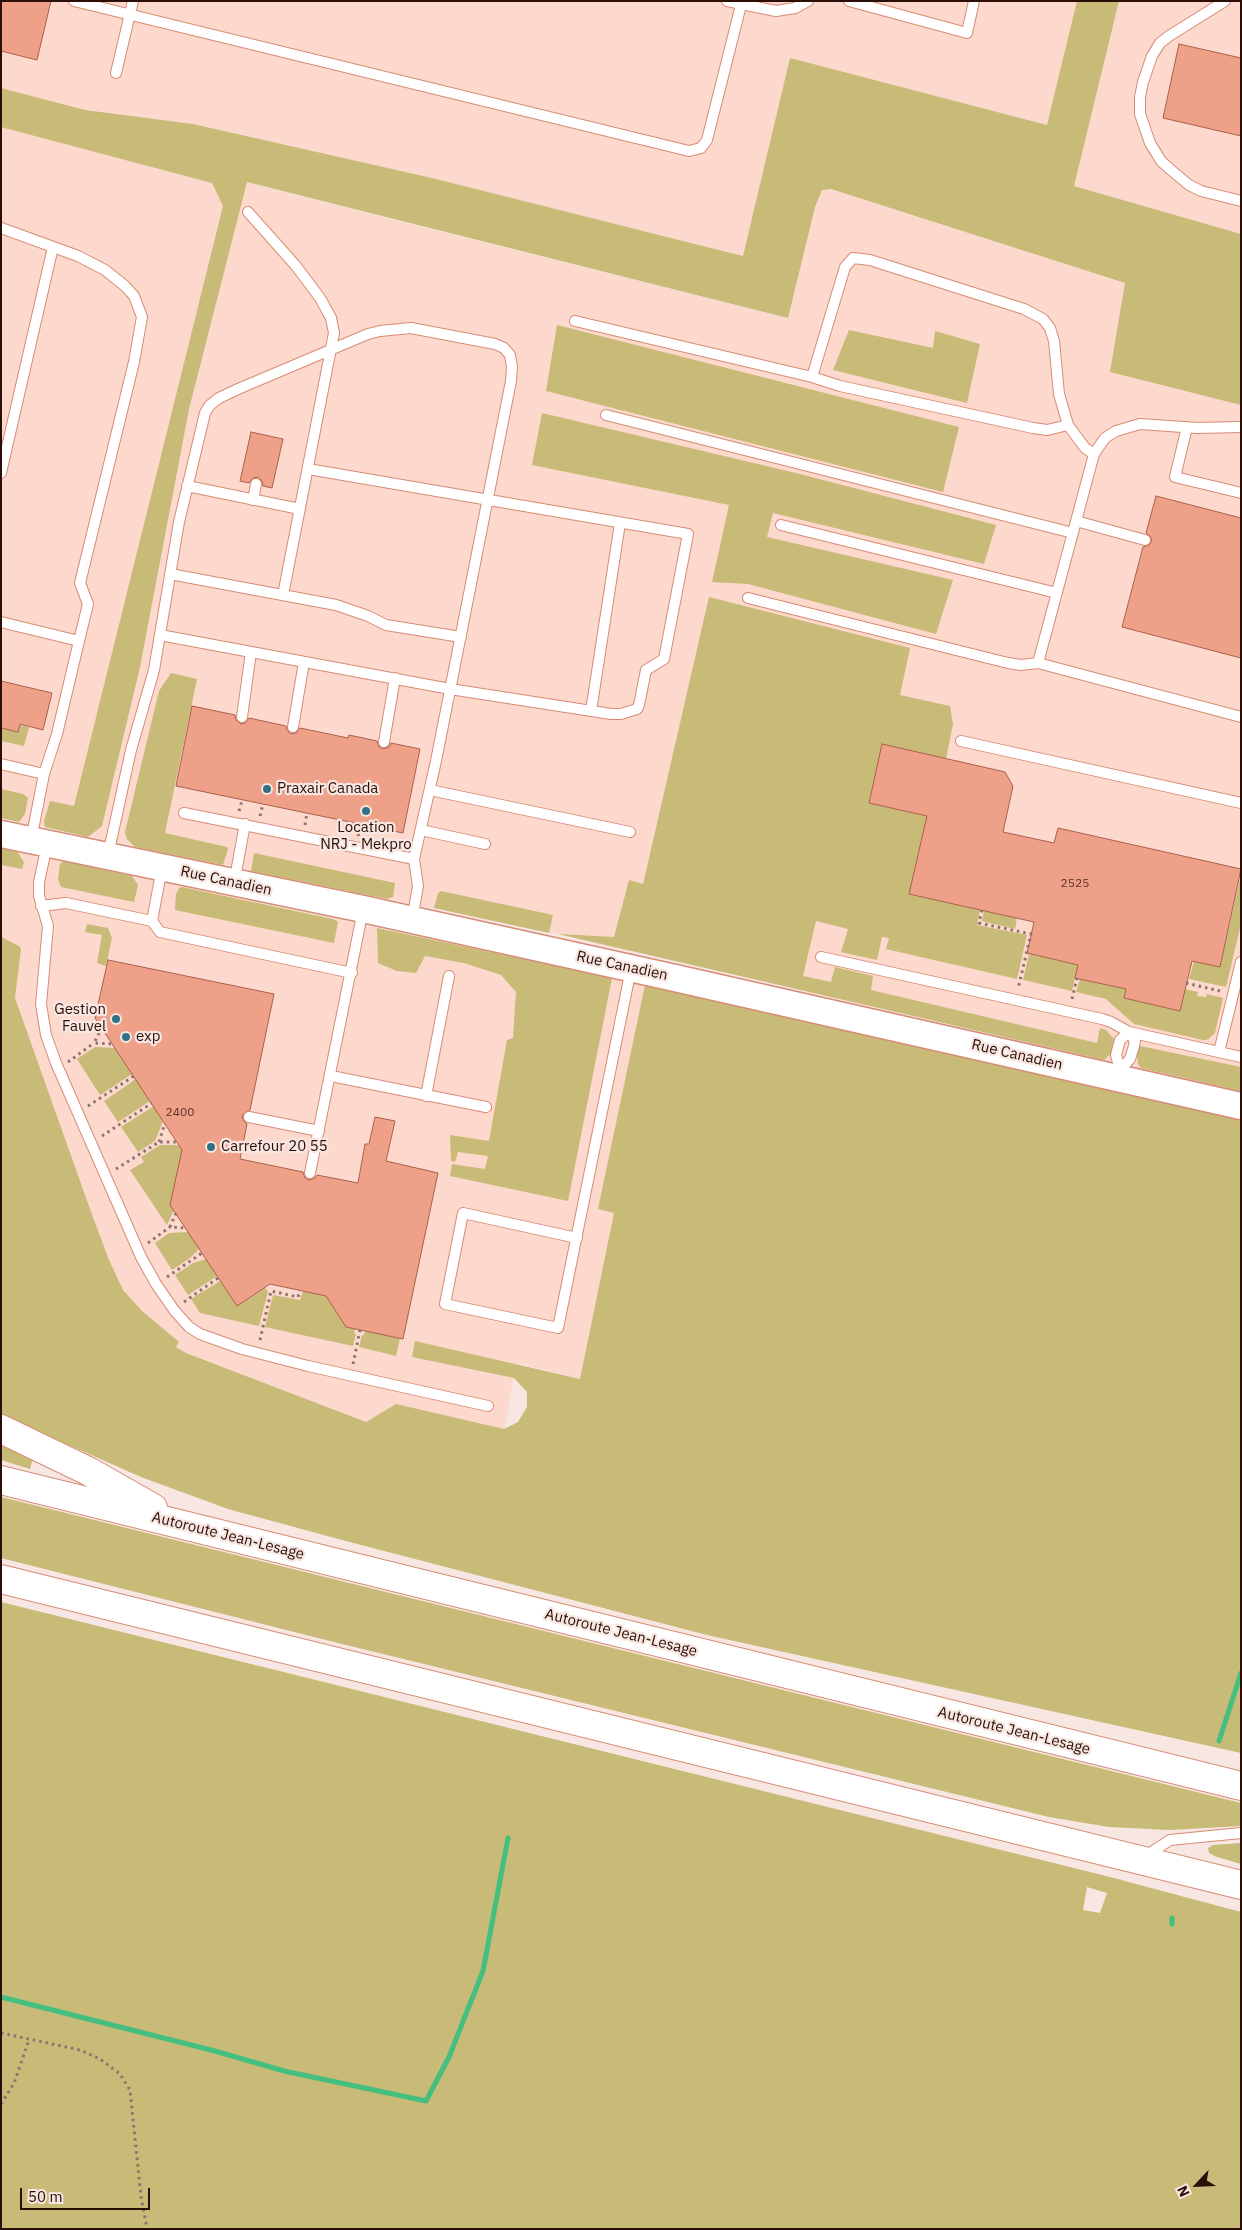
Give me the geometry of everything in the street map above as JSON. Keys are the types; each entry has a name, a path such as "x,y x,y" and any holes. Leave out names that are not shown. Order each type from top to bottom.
{"highway":[{"path":"1,1428 88,1471 182,1525"},
{"name":"Autoroute Jean-Lesage","path":"1,1480 1241,1786"},
{"path":"1,1579 1241,1884"}],"street":[{"name":"Rue Canadien","path":"1,834 412,920 1118,1074 1241,1106"}],"lane":[{"path":"74,1 688,151 701,148 707,140 741,5"},
{"path":"116,73 132,1"},
{"path":"727,1 776,12 795,8 808,1"},
{"path":"856,2 966,33 974,1"},
{"path":"1225,1 1160,43 1152,56 1143,82 1140,97 1140,114 1150,144 1161,161 1171,170 1189,185 1201,191 1241,201"},
{"path":"248,212 296,266 320,298 333,326 332,349 283,594"},
{"path":"1,228 78,256 104,270 125,286 136,301 142,317 134,362 80,583 88,604 58,734 44,774 39,842 39,896 48,926 41,1004 46,1035 56,1064 141,1257 156,1284 174,1310 190,1327 200,1334 242,1349 308,1366 488,1406"},
{"path":"1,473 53,247"},
{"path":"812,376 844,267 854,258 860,258 906,270 1024,309 1043,319 1050,328 1054,341 1059,394 1068,425 1085,448 1094,454"},
{"path":"575,321 812,376 840,386 1033,428 1047,430 1068,425"},
{"path":"108,856 131,750 154,670 187,486 204,413 210,405 225,395 368,334 410,328 495,344 504,348 510,355 512,367 511,381 430,790 414,859 418,886 412,920"},
{"path":"606,414 1073,533"},
{"path":"1038,663 1094,454 1105,438 1129,426 1148,423 1188,427 1241,427"},
{"path":"1188,427 1175,477 1241,493"},
{"path":"160,635 450,689 591,711 622,714 636,709 639,705 646,670 664,659 688,534 308,468"},
{"path":"253,500 256,484"},
{"path":"187,486 300,509"},
{"path":"1076,521 1145,540"},
{"path":"591,711 620,522"},
{"path":"781,525 1057,593"},
{"path":"170,574 336,605 368,616 386,625 461,637"},
{"path":"748,598 1008,663 1021,665 1038,663 1241,717"},
{"path":"1,622 79,641"},
{"path":"242,717 251,652"},
{"path":"293,727 304,662"},
{"path":"384,742 395,678"},
{"path":"961,741 1241,803"},
{"path":"1,764 44,774"},
{"path":"430,790 630,832"},
{"path":"184,813 414,859"},
{"path":"234,883 245,824"},
{"path":"421,830 485,844"},
{"path":"152,921 162,868"},
{"path":"42,906 66,903 152,921 160,932 352,973"},
{"path":"310,1173 352,973 363,910"},
{"path":"821,957 1102,1019 1129,1032 1241,1057"},
{"path":"1218,1052 1241,962"},
{"path":"577,1238 463,1213 444,1304 558,1328 577,1238 632,968"},
{"path":"426,1096 449,976"},
{"path":"1118,1074 1130,1059 1135,1041 1129,1032"},
{"path":"1118,1074 1116,1055 1118,1047 1120,1040 1129,1032"},
{"path":"331,1076 486,1107"},
{"path":"248,1117 319,1131"},
{"path":"1150,1862 1153,1851 1170,1840 1241,1833"}],"path":[{"path":"982,910 979,923 1031,934 1020,979"},
{"path":"1074,992 1077,978"},
{"path":"1186,984 1226,993"},
{"path":"75,1057 94,1043 102,1027"},
{"path":"94,1043 113,1044"},
{"path":"102,1097 134,1076"},
{"path":"91,1143 152,1103"},
{"path":"159,1142 165,1123"},
{"path":"105,1176 159,1142 177,1142"},
{"path":"152,1240 170,1227 176,1213"},
{"path":"170,1227 186,1228"},
{"path":"174,1273 202,1253"},
{"path":"190,1298 218,1278"},
{"path":"263,1327 271,1291 270,1284"},
{"path":"271,1291 298,1297 300,1290"},
{"path":"357,1346 360,1330"},
{"path":"1,2034 80,2050 100,2059 120,2074 130,2090 141,2196 147,2229"},
{"path":"1,2104 14,2083 29,2040"}],"shaded area":[{"path":"1,1 1077,1 1048,125 790,59 744,256 432,178 193,124 85,110 1,88"},
{"path":"1077,1 1119,1 1074,186 1241,234 1241,405 1110,372 1125,283 831,189 822,190 815,207 788,318 247,182 189,409 140,667 102,826 88,837 45,827 44,821 50,801 74,806 223,206 212,183 1,127 1,88 85,110 193,124 432,178 743,256 790,58 1047,125"},
{"path":"1119,1 1241,1 1241,234 1074,186"},
{"path":"1,121 787,318 815,207 822,190 831,189 1125,283 1218,399 1241,405 1241,1091 799,990 866,713 692,672 627,951 558,934 1,818"},
{"path":"557,325 959,427 943,492 546,391"},
{"path":"849,330 933,348 935,331 980,344 967,403 833,370"},
{"path":"542,413 796,473 996,525 984,564 773,513 767,537 953,580 936,634 748,584 712,582 729,505 532,465"},
{"path":"709,597 910,648 900,695 950,706 953,724 946,759 869,803 927,816 909,894 980,910 977,925 1027,935 1017,979 886,949 889,938 882,937 877,960 841,952 848,929 816,921 803,976 831,982 835,967 873,976 871,990 1097,1043 1100,1028 1106,1030 1114,1039 1111,1054 1104,1060 558,934 614,937 629,880 643,884"},
{"path":"171,673 197,679 165,833 227,847 223,865 135,847 127,839 125,832 159,691"},
{"path":"20,725 29,727 24,746 1,741 1,728 18,732"},
{"path":"1,789 23,794 28,798 25,814 19,822 1,818"},
{"path":"1,848 660,988 580,1379 516,1363 497,1472 186,1353 155,1332 102,1262 1,988"},
{"path":"1,848 17,851 24,862 22,869 1,865"},
{"path":"254,853 395,883 393,897 387,899 251,871"},
{"path":"64,861 132,876 138,885 134,902 61,887 58,879 60,864"},
{"path":"1241,874 1241,924 1226,987 1189,979 1194,961 1220,967"},
{"path":"182,887 333,919 338,922 334,943 175,910 176,894 179,888"},
{"path":"441,891 553,915 549,933 434,908 438,893"},
{"path":"984,911 1017,918 1015,929 982,921"},
{"path":"87,924 108,928 112,938 106,966 97,963 102,935 85,932"},
{"path":"377,928 612,978 568,1201 450,1176 452,1164 485,1169 488,1156 458,1152 455,1162 451,1161 450,1135 489,1141 507,1040 513,1038 516,992 501,975 464,963 425,956 416,973 397,971 378,963"},
{"path":"1,937 19,946 21,949 15,998 91,1212 109,1260 123,1290 142,1311 179,1342 176,1347 186,1353 366,1422 396,1404 504,1429 518,1422 527,1407 527,1392 514,1378 412,1357 415,1341 580,1379 614,1213 598,1209 645,985 1241,1120 1241,1753 707,1635 228,1509 141,1477 1,1415"},
{"path":"1029,954 1078,965 1072,991 1023,980"},
{"path":"1080,979 1126,989 1125,998 1180,1011 1185,989 1198,992 1197,996 1206,997 1207,994 1223,998 1215,1033 1207,1040 1203,1040 1134,1024 1106,999 1076,992"},
{"path":"1140,1046 1241,1067 1241,1091 1141,1068 1138,1064 1137,1056"},
{"path":"95,1047 115,1048 132,1074 100,1095 77,1059"},
{"path":"136,1079 150,1101 118,1122 104,1101"},
{"path":"154,1106 163,1121 155,1141 138,1152 121,1127"},
{"path":"160,1145 179,1145 182,1150 174,1210 167,1225 130,1170 144,1162 141,1157"},
{"path":"188,1232 199,1249 190,1258 172,1270 155,1243 169,1233"},
{"path":"206,1259 217,1276 188,1295 175,1275 193,1263"},
{"path":"220,1281 237,1306 265,1288 268,1292 259,1326 200,1313 191,1299"},
{"path":"303,1291 326,1296 346,1327 355,1329 354,1333 356,1334 353,1346 265,1327 273,1295 300,1300"},
{"path":"365,1331 400,1338 396,1356 359,1347"},
{"path":"1,1440 33,1458 30,1469 1,1460"},
{"path":"1,1497 1241,1803 1241,1826 1169,1830 1109,1827 1049,1817 330,1641 1,1558"},
{"path":"1,1602 1110,1877 1241,1912 1241,2229 1,2229","holes":["1087,1887 1107,1893 1100,1913 1083,1910"]},
{"path":"1241,1843 1241,1864 1209,1853 1208,1848 1213,1845"}],"building":[{"path":"1,1 51,1 37,60 1,51"},
{"path":"1179,44 1241,58 1241,136 1163,118"},
{"path":"251,432 283,439 272,488 263,486 262,481 258,477 253,478 249,483 240,481"},
{"path":"1156,496 1241,518 1241,658 1122,627 1143,547 1149,545 1152,541 1146,533"},
{"path":"1,681 52,693 43,730 20,724 18,732 1,728"},
{"path":"192,706 235,715 236,720 241,724 245,723 249,718 286,726 291,734 296,733 300,728 348,738 349,735 377,741 379,747 383,749 389,747 391,743 420,749 403,833 176,786"},
{"path":"882,744 1005,772 1013,786 1003,832 1054,843 1058,828 1241,869 1220,967 1192,961 1180,1011 1124,998 1126,989 1075,978 1078,965 1027,953 1034,922 909,894 927,816 869,803"},
{"name":"Carrefour 20 55","path":"108,960 274,994 250,1110 242,1115 243,1120 247,1124 240,1159 303,1172 305,1178 309,1180 317,1175 358,1183 365,1144 369,1144 375,1117 395,1121 386,1161 438,1173 403,1339 346,1327 326,1296 270,1284 237,1306 170,1205 182,1150 95,1018"}],"waterway":[{"path":"1219,1741 1241,1673"},
{"path":"1,1997 215,2051 284,2071 426,2101 449,2057 483,1971 508,1838"},
{"path":"1172,1918 1172,1924"}],"place":[{"name":"Praxair Canada","path":"267,789"},
{"name":"Location NRJ - Mekpro","path":"366,811"},
{"name":"Gestion Fauvel","path":"116,1019"},
{"name":"exp","path":"126,1037"},
{"name":"Carrefour 20 55","path":"211,1147"}]}
